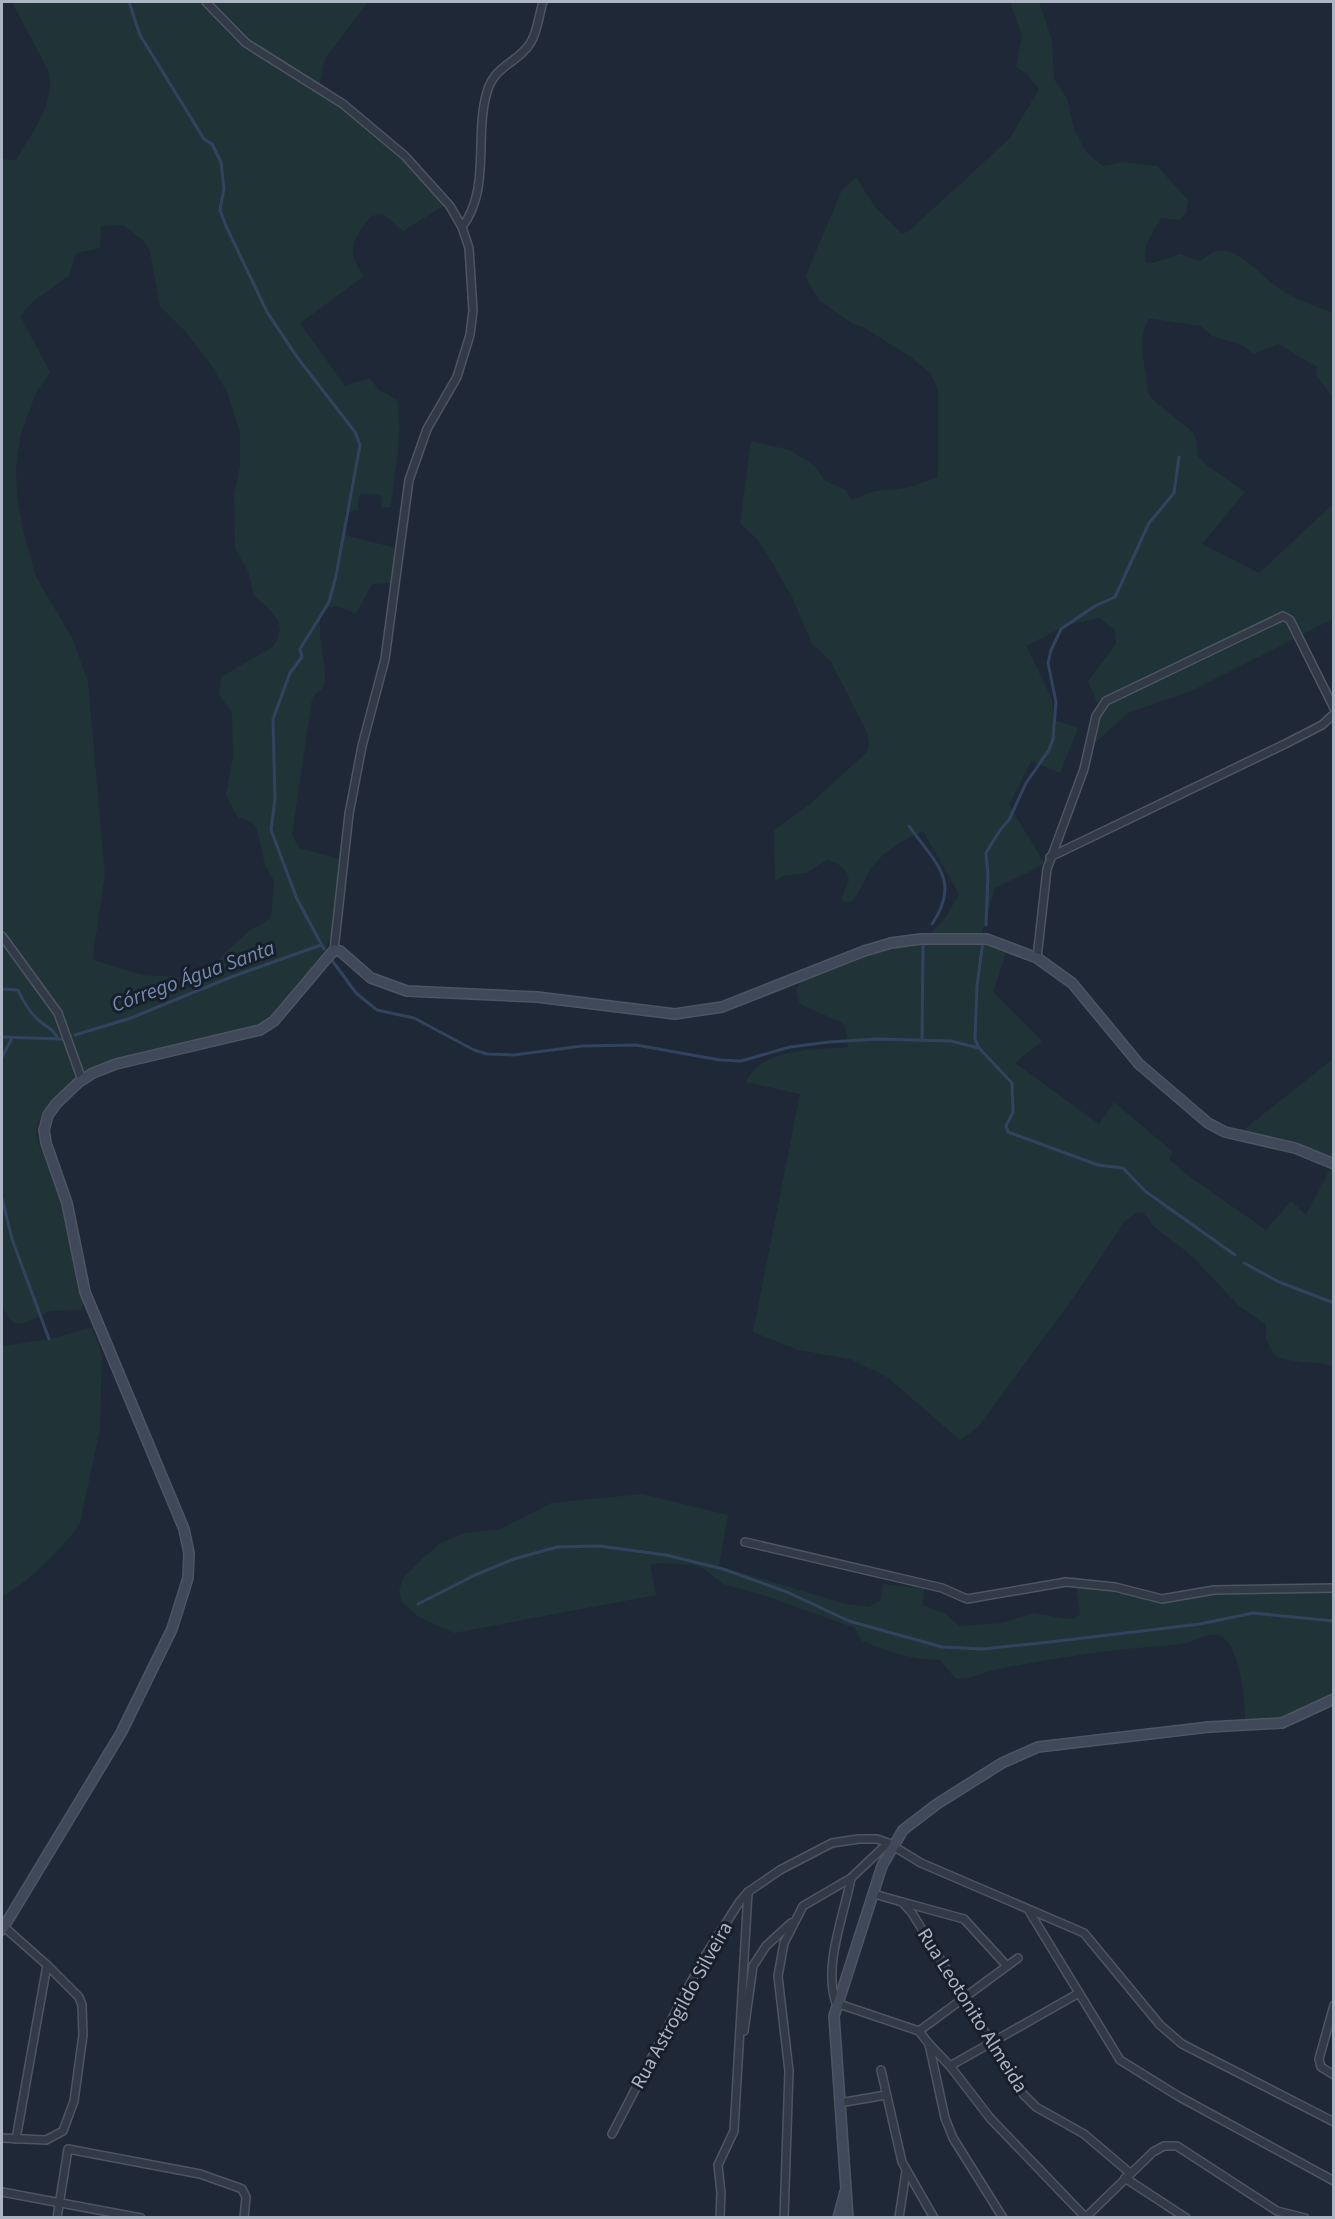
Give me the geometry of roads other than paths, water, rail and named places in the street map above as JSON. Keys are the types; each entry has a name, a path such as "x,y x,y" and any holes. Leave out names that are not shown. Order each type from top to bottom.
{"street":[{"path":"2,2138 46,2140 57,2136 68,2125 74,2101 84,2012 79,1997 47,1965 2,1927 121,1733 172,1629 188,1578 189,1553 184,1529 85,1292 67,1203 46,1143 45,1125 51,1110 81,1080 116,1064 260,1030 274,1021 334,950 349,814 362,746 385,659 409,480 427,429 457,376 470,335 472,279 469,248 462,227 450,206 373,127 318,86 246,43 206,2"},
{"path":"462,227 476,202 481,123 489,86 497,72 532,41 543,2"},
{"path":"1037,958 1045,878 1050,857 1084,770 1096,716 1106,701 1283,616 1290,620 1334,708"},
{"path":"1050,857 1148,812 1285,744 1322,725 1334,714"},
{"path":"2,936 58,1013 81,1080"},
{"path":"334,950 340,951 371,978 407,991 537,997 675,1014 722,1007 864,951 891,943 921,939 987,939 1037,958 1079,990 1153,1078 1208,1123 1225,1132 1295,1148 1334,1164"},
{"path":"745,1542 933,1586 967,1599 1066,1582 1115,1587 1162,1599 1214,1590 1334,1588"},
{"path":"784,2217 789,2070 778,1976 784,1942 803,1906 851,1878 909,1824 937,1804 1002,1763 1038,1747 1209,1727 1282,1723 1334,1699"},
{"name":"Rua Astrogildo Silveira","path":"612,2134 703,1959 725,1922 748,1892 780,1870 832,1843 870,1839 890,1844"},
{"path":"836,2003 890,1844"},
{"path":"890,1844 921,1863 1088,1936 1161,2025 1182,2044 1334,2122"},
{"path":"848,2217 838,2103 834,2036 836,2003 833,1984 835,1959 851,1878"},
{"path":"720,2217 721,2193 718,2165 734,2131 748,1892"},
{"path":"874,1894 964,1919 1007,1966"},
{"name":"Rua Leotonito Almeida","path":"902,1902 923,1930 1029,2101 1084,2134 1128,2175 1186,2217"},
{"path":"1028,1910 1112,2049 1130,2067 1334,2181"},
{"path":"739,2046 746,2020 748,1990 753,1966 766,1946 795,1919"},
{"path":"919,2031 966,1999 1018,1958"},
{"path":"16,2139 47,1965"},
{"path":"950,2066 994,2044 1079,1993"},
{"path":"836,2003 919,2031 950,2066 990,2118 1086,2217 1128,2175 1164,2146 1177,2146 1275,2214 1305,2217"},
{"path":"1331,2074 1322,2067 1319,2059 1334,2005"},
{"path":"929,2044 943,2108 953,2138 1003,2217"},
{"path":"881,2070 906,2171 934,2217"},
{"path":"838,2103 886,2095"},
{"path":"57,2217 68,2149 200,2174 237,2187 242,2189 246,2198 244,2217"},
{"path":"899,2217 906,2171"},
{"path":"2,2192 141,2217"},
{"path":"838,2217 845,2192"}],"waterway":[{"path":"129,2 140,35 204,139 212,144 221,162 224,189 220,210 267,312 297,357 355,432 360,445 336,576 329,602 300,649 302,657 290,673 273,719 275,799 271,830 297,899 324,949"},
{"path":"986,925 988,875 986,853 1009,820 1026,783 1049,750 1053,739 1056,702 1048,663 1051,650 1061,629 1095,606 1115,597 1149,523 1174,493 1179,457"},
{"path":"909,826 935,861 944,883 945,895 941,909 932,924"},
{"path":"978,1046 975,1039 977,986 983,941"},
{"name":"Córrego Água Santa","path":"75,1035 131,1018 231,977 321,945"},
{"path":"922,1041 923,946"},
{"name":"Córrego Água Santa","path":"331,959 356,993 377,1010 414,1018 474,1050 487,1054 514,1055 582,1046 636,1045 720,1060 741,1061 790,1047 878,1039 951,1041 979,1048 1012,1083 1013,1112 1006,1126 1008,1132 1098,1165 1123,1168 1145,1191 1235,1255"},
{"name":"Córrego Água Santa","path":"2,989 18,990 31,1012 52,1030 58,1039"},
{"path":"2,1037 62,1039"},
{"path":"2,1057 12,1038"},
{"path":"2,1198 12,1239 49,1339"},
{"name":"Córrego Água Santa","path":"1244,1263 1279,1282 1334,1303"},
{"path":"418,1604 475,1575 514,1559 557,1547 599,1546 666,1555 723,1569 787,1592 849,1621 942,1647 983,1649 1050,1642 1200,1624 1253,1613 1334,1621"}]}
